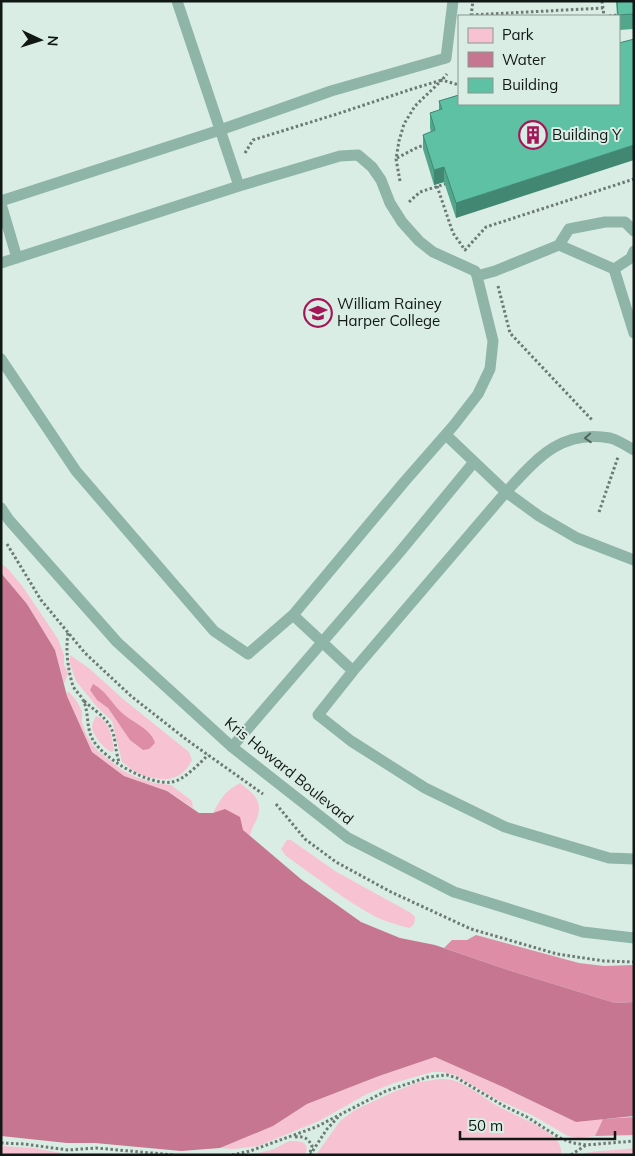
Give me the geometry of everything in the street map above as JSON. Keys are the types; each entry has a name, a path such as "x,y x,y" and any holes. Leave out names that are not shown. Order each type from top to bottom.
{"lane":[{"path":"178,1 239,186"},
{"path":"17,258 1,202 220,130 331,91 446,58 453,1"},
{"path":"1,263 239,186 340,156 358,155 372,166 381,180 390,203 402,222 419,241 433,252 475,271 493,341 490,369 478,394 446,435 293,615 248,654 214,631 76,471 1,359"},
{"path":"477,276 559,245 569,229 605,222 624,222 634,231"},
{"path":"559,245 614,269 634,333"},
{"path":"614,269 631,258 634,251"},
{"path":"446,435 506,492 539,516 577,538 634,560"},
{"path":"628,447 611,438 591,437 569,440 549,450 536,460 506,492 318,714 351,741 425,788 504,827 609,858 634,859"},
{"path":"232,747 474,462"},
{"name":"Kris Howard Boulevard","path":"1,508 9,520 117,642 232,747 348,838 454,892 583,932 634,938"},
{"path":"293,615 354,671"}],"path":[{"path":"471,15 472,1"},
{"path":"602,1 604,15"},
{"path":"496,15 603,8"},
{"path":"568,10 568,15"},
{"path":"243,155 254,140 442,80 447,74"},
{"path":"442,80 458,86"},
{"path":"396,159 426,144"},
{"path":"437,186 453,233 465,250 486,227 634,179"},
{"path":"409,202 420,192 445,184"},
{"path":"599,512 628,447"},
{"path":"68,633 67,663 73,686 84,701 109,723 113,731 120,764"},
{"path":"84,701 93,740 104,752 136,775 162,782 174,782 192,771 208,755"},
{"path":"232,1155 250,1151 316,1127 386,1091 428,1077 447,1075 457,1078 504,1106 527,1117 560,1138 572,1143 586,1145 634,1141"},
{"path":"310,1155 327,1129 342,1113"},
{"path":"289,1137 302,1136 308,1139 312,1146 310,1155"},
{"path":"1,1143 68,1150 96,1148 174,1155"},
{"path":"571,1155 586,1145"}],"green space":[{"path":"1,563 23,587 58,639 64,655 64,665 68,673 64,684 55,650 27,604 1,573"},
{"path":"70,655 90,669 123,699 189,752 192,760 184,771 174,778 162,779 136,772 122,762 112,721 97,707 76,681 70,664","holes":["100,688 122,714 132,720 153,738 119,724 108,708"]},
{"path":"69,692 82,711 82,722 86,734 99,752 122,770 136,777 154,783 171,785 192,801 193,808 167,791 124,776 92,752 67,696 66,693"},
{"path":"96,716 101,718 110,730 114,750 112,752 97,739 93,731 92,725"},
{"path":"240,783 254,795 259,808 250,837 243,830 213,813 224,795"},
{"path":"287,840 291,840 335,871 411,913 415,917 413,925 409,928 380,919 364,911 286,856 281,849"},
{"path":"435,1057 576,1122 603,1119 595,1136 578,1138 568,1136 532,1115 498,1100 455,1075 432,1072 394,1083 367,1094 319,1121 258,1146 234,1149 220,1148 273,1126 307,1104"},
{"path":"448,1079 463,1084 496,1105 540,1128 554,1137 561,1148 561,1155 316,1155 340,1121 355,1110 419,1082"},
{"path":"289,1141 305,1144 307,1147 305,1155 251,1155 274,1149"},
{"path":"1,1146 34,1148 67,1154 140,1155 1,1155"},
{"path":"634,1148 634,1155 580,1155 593,1152"}],"shaded area":[{"path":"93,684 125,716 149,733 155,743 149,749 143,750 130,740 108,708 97,700 90,690"},
{"path":"476,935 579,963 604,966 634,965 634,1002 615,1003 444,948 452,940 467,940"},
{"path":"634,1117 634,1135 595,1136 603,1119"}],"water":[{"path":"1,573 27,604 55,650 67,696 92,752 124,776 167,791 199,813 213,813 225,809 240,817 243,830 302,880 361,922 400,938 435,945 615,1003 634,1002 634,1116 576,1122 435,1057 307,1104 273,1126 220,1148 181,1151 1,1136"}],"building":[{"path":"617,1 634,1 634,24 633,14 618,15"},
{"name":"Building Y","path":"634,39 634,145 456,203 444,167 434,170 423,135 435,130 430,113 442,109 439,101 458,95 458,105 620,105 620,43"}],"place":[{"name":"Building Y","path":"533,135"},
{"name":"William Rainey Harper College","path":"318,313"}]}
